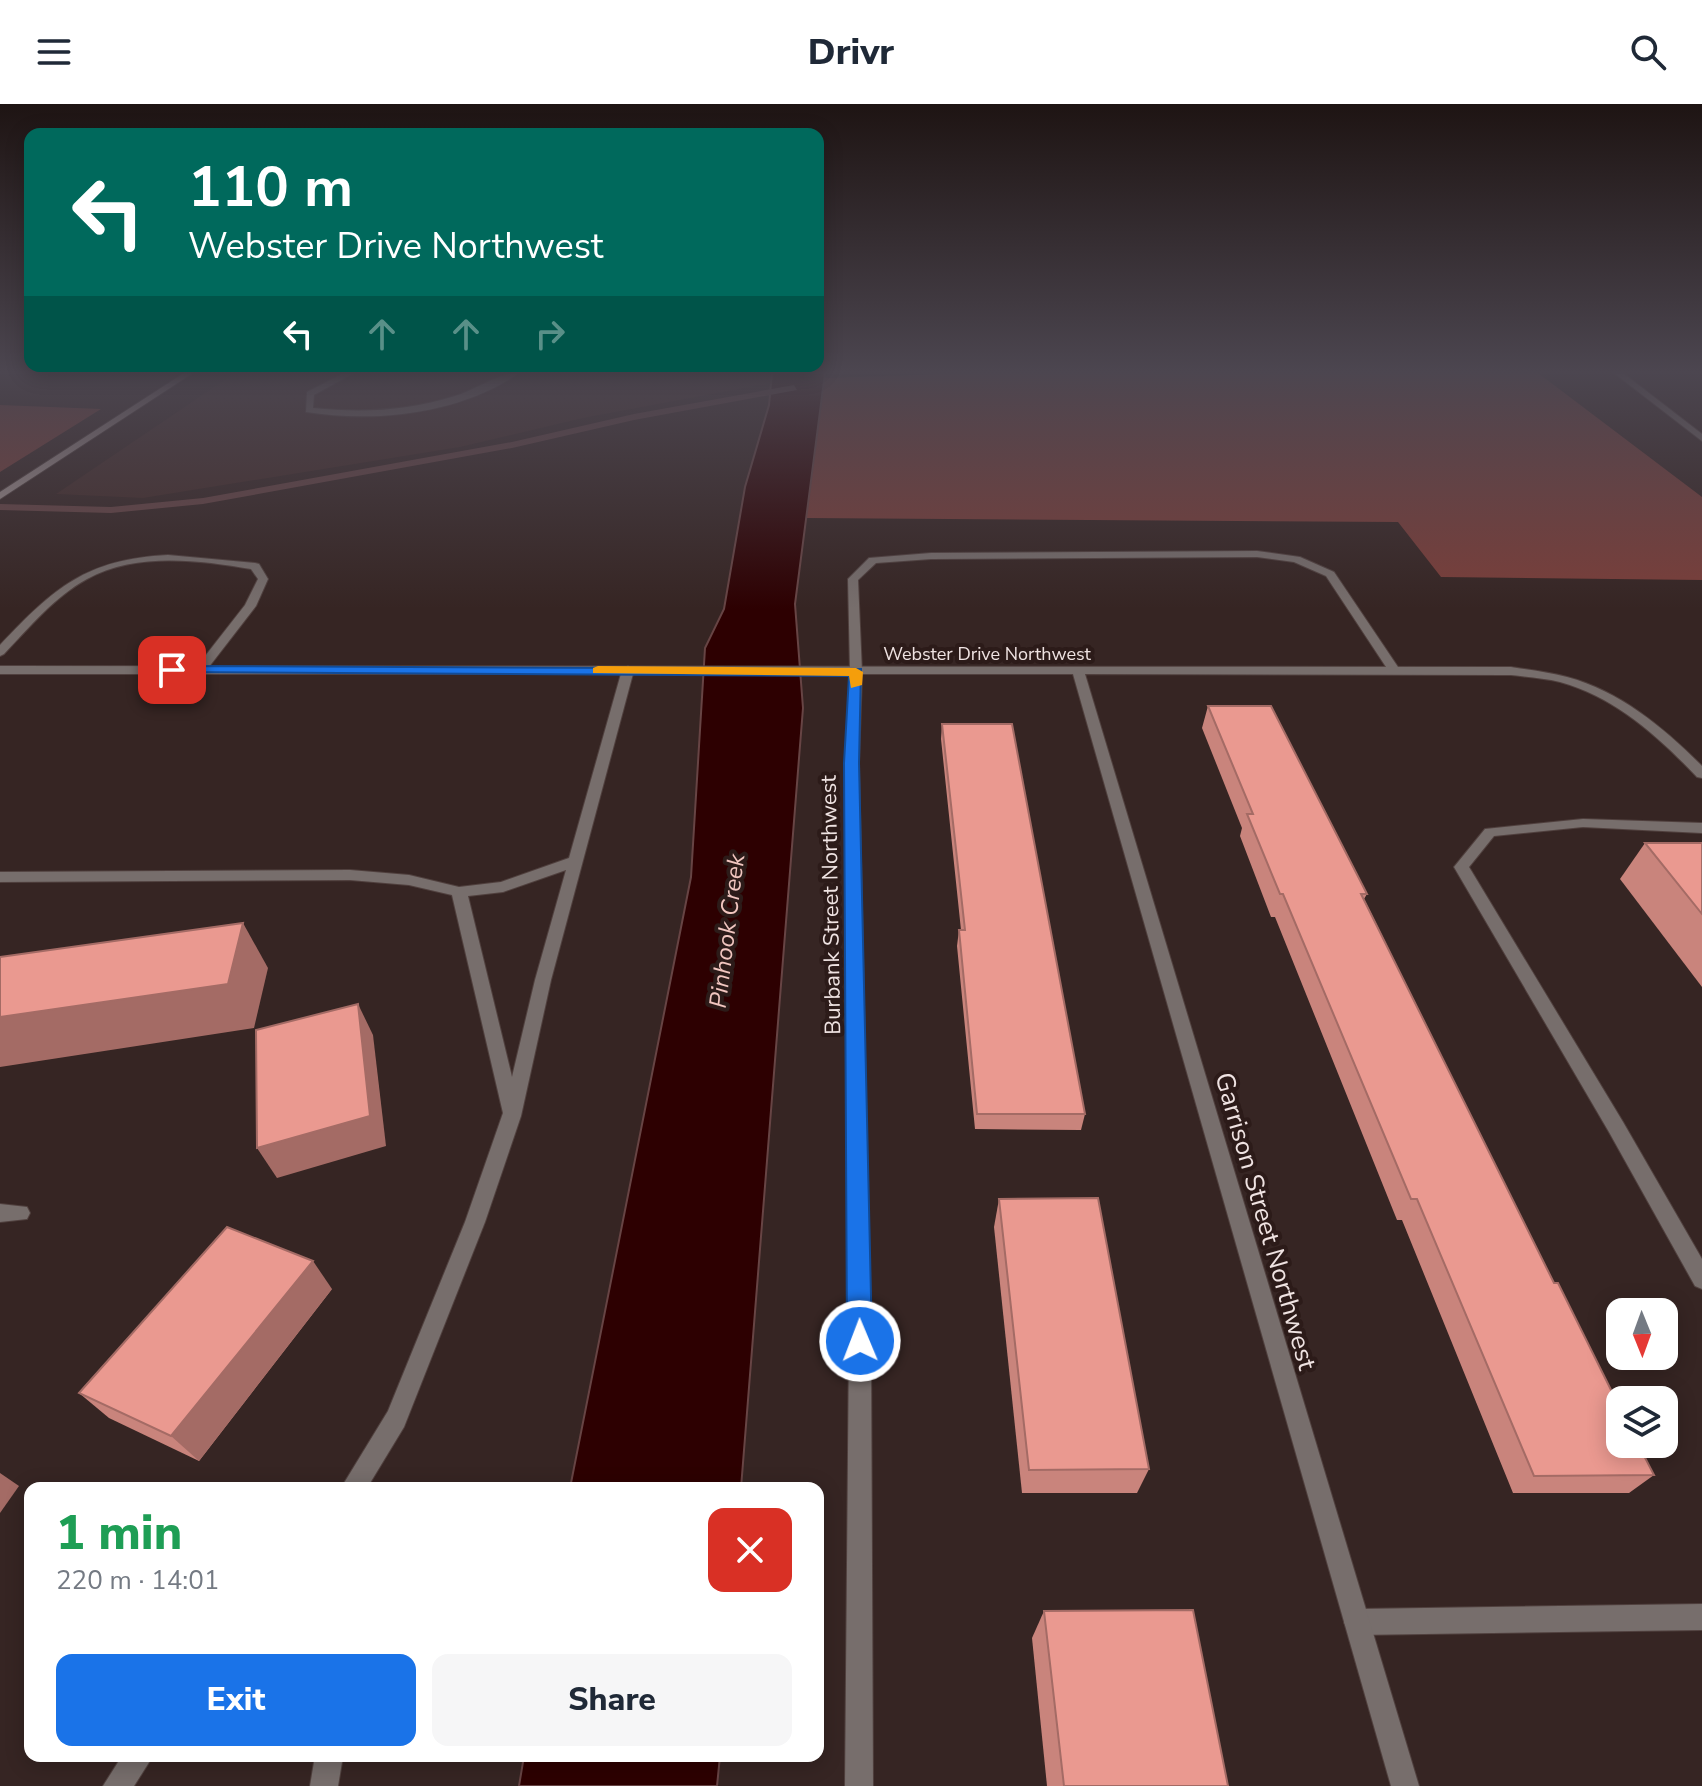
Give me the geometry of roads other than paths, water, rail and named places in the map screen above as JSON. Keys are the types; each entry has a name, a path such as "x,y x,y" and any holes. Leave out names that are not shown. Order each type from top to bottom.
{"main road":[{"path":"2,494 68,451"}],"street":[{"name":"Burbank Street Northwest","path":"859,1786 860,1341 852,763 856,672 853,579 873,560 931,556 1257,554 1296,559 1330,574 1394,670"},
{"path":"0,652 42,608 86,575 135,559 197,559 255,566 263,579 250,606 201,669"},
{"name":"Webster Drive Northwest","path":"0,670 1511,671 1567,680 1621,706 1678,748 1702,774"},
{"path":"360,1482 396,1419 475,1222 512,1116 543,980 628,670"},
{"name":"Garrison Street Northwest","path":"1078,671 1405,1786"},
{"path":"1702,828 1583,823 1490,832 1461,867 1616,1127 1702,1279"},
{"path":"0,877 350,875 409,880 459,892 503,887 575,861"},
{"path":"459,892 512,1116"},
{"path":"1357,1622 1702,1617"},
{"path":"117,1786 135,1762"},
{"path":"324,1786 328,1762"}],"water":[{"name":"Pinhook Creek","path":"755,451 815,451 795,604 803,708 741,1482 571,1482 691,877 705,648 724,609 745,487"},
{"path":"523,1762 719,1762 717,1786 519,1786"}],"waterway":[{"path":"0,507 111,510 203,501 476,451"}]}
